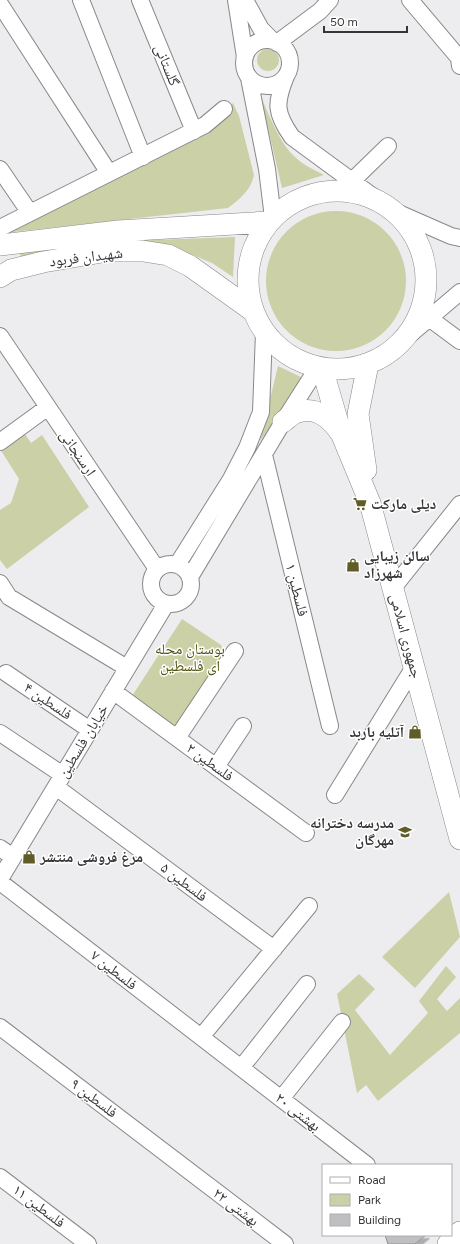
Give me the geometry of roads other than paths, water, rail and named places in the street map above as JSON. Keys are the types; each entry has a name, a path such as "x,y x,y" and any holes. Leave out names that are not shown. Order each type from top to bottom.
{"main road":[{"path":"329,190 352,192 375,198 394,211 410,228 421,249 427,272 426,296 419,318 406,338 389,354 368,364 346,370 320,368 300,362 280,349 264,332 253,311 248,288 249,264 256,242 271,220 285,206 306,195 329,190"},
{"name":"شهيدان فربود","path":"0,245 118,231 271,220"},
{"name":"شهيدان فربود","path":"0,277 11,270 43,262 108,251 143,251 168,255 190,266 253,311"},
{"path":"368,364 358,414 370,503"},
{"name":"جمهوری اسلامی","path":"320,368 341,433 370,503 460,838"},
{"path":"283,422 295,413 312,410 327,417 341,433"}],"street":[{"path":"81,0 143,157"},
{"name":"گلستانی","path":"140,0 194,131"},
{"path":"236,0 245,71 254,83 268,87 275,85 282,82 290,70 289,55 285,49 261,29 245,0"},
{"path":"244,57 253,45 266,40 275,42 320,11 330,0"},
{"path":"410,0 459,58 460,66"},
{"path":"0,4 109,173"},
{"path":"286,76 279,94 278,109 283,124 292,137 375,198"},
{"path":"249,78 268,170 271,220"},
{"path":"0,228 194,131 205,125 224,109"},
{"path":"352,182 388,146"},
{"path":"0,169 30,213"},
{"path":"394,211 450,236 460,238"},
{"path":"406,338 460,292"},
{"path":"429,318 460,341"},
{"path":"177,565 231,479 247,448 260,412 264,332"},
{"name":"ارسنجانی","path":"0,336 157,570"},
{"path":"190,577 283,422 320,368"},
{"path":"0,442 48,407"},
{"name":"فلسطین ۱","path":"264,455 330,726"},
{"path":"393,588 460,505"},
{"path":"170,564 177,565 190,577 191,586 188,594 182,600 174,604 166,604 158,600 153,593 151,585 152,577 157,570 163,566 170,564"},
{"path":"0,583 9,597 127,668"},
{"name":"خیابان فلسطین","path":"0,881 166,604"},
{"path":"177,738 235,651"},
{"path":"335,795 414,668"},
{"name":"فلسطین ۴","path":"6,673 90,730"},
{"name":"فلسطین ۲","path":"113,691 306,833"},
{"path":"216,767 243,726"},
{"name":"فلسطین ۵","path":"0,733 274,949"},
{"path":"0,848 13,857"},
{"name":"فلسطین ۷","path":"0,881 235,1063"},
{"path":"201,1037 309,906"},
{"path":"235,1063 307,984"},
{"path":"281,1099 342,1022"},
{"name":"فلسطین ۹","path":"0,1027 187,1170"},
{"name":"بهشتی ۲۰","path":"235,1063 366,1164"},
{"name":"بهشتی ۲۲","path":"187,1170 285,1244"},
{"name":"فلسطین ۱۱","path":"0,1177 83,1240"}],"place":[{"name":"دیلی مارکت","path":"360,504"},
{"name":"سالن زیبایی شهرزاد","path":"353,565"},
{"name":"آتلیه باربد","path":"415,732"},
{"name":"مدرسه دخترانه مهرگان","path":"405,832"},
{"name":"مرغ فروشی منتشر","path":"29,857"}],"park label":[{"name":"بوستان محله ای فلسطین","path":"190,658"}]}
